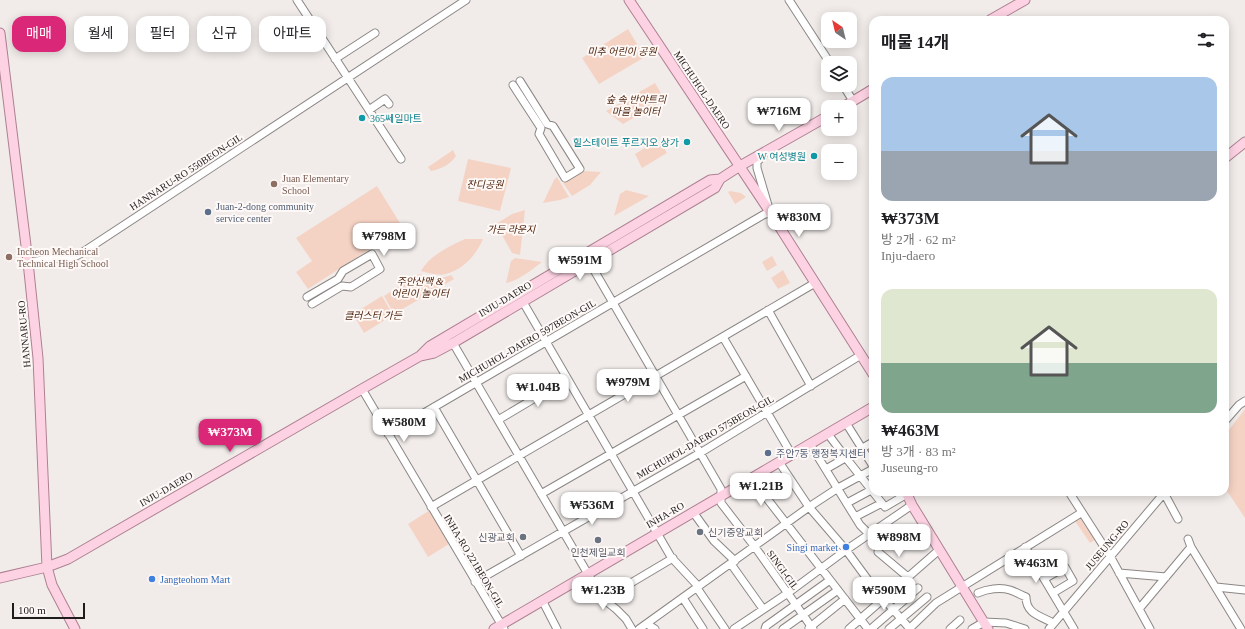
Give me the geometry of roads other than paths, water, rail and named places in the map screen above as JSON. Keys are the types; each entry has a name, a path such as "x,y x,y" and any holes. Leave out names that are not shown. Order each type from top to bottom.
{"main road":[{"name":"MICHUHOL-DAERO","path":"629,0 740,166 869,368"},
{"path":"997,16 1025,0"},
{"name":"HANNARU-RO","path":"0,33 28,262 38,358 47,567 52,585 75,629"},
{"path":"855,100 869,91"},
{"name":"INJU-DAERO","path":"420,356 434,354 589,263 715,188 720,180 740,166 821,120"},
{"path":"1229,155 1245,142"},
{"name":"INJU-DAERO","path":"0,578 47,567 68,559 420,356 430,346 452,332 710,180 720,180"},
{"name":"INHA-RO","path":"499,628 542,600 693,512 721,500 754,477 869,409"},
{"path":"904,496 908,508 939,550 986,625"}],"street":[{"path":"297,0 401,159"},
{"name":"HANNARU-RO 550BEON-GIL","path":"28,262 76,256 80,254 466,0"},
{"path":"789,0 825,56"},
{"path":"335,59 375,33"},
{"path":"516,83 547,124 553,126 580,169 564,178 539,134 541,128 516,83"},
{"path":"368,110 386,99 389,104"},
{"path":"770,212 757,168 757,162 771,149"},
{"name":"MICHUHOL-DAERO 597BEON-GIL","path":"388,434 759,217 770,212"},
{"path":"307,297 338,279 343,271 372,254 380,269 351,287 342,286 312,304"},
{"name":"SINGI-GIL","path":"584,254 721,489 721,500 796,604 811,628"},
{"path":"431,507 815,283"},
{"path":"522,302 671,557 697,585 697,588 725,629"},
{"path":"768,310 811,386"},
{"path":"723,337 792,455"},
{"path":"453,343 588,574 604,599 616,608 626,619 632,629"},
{"name":"MICHUHOL-DAERO 575BEON-GIL","path":"475,582 700,453 861,355"},
{"path":"541,494 746,376"},
{"path":"498,420 567,379"},
{"name":"INHA-RO 221BEON-GIL","path":"362,389 475,582 499,628"},
{"path":"1229,416 1239,405 1245,401"},
{"path":"434,407 520,556"},
{"path":"846,423 869,459"},
{"path":"828,434 869,486"},
{"path":"810,444 860,525 869,534"},
{"path":"826,469 869,444"},
{"path":"779,462 810,507 846,550 871,584 910,629 936,603 1081,513"},
{"path":"639,629 810,507 869,469"},
{"path":"754,477 765,496 867,628 918,588"},
{"path":"846,503 869,491"},
{"path":"877,496 885,507 902,496"},
{"path":"1071,496 1110,556 1150,629"},
{"name":"JUSEUNG-RO","path":"1051,626 1161,496"},
{"path":"1166,496 1178,519"},
{"path":"855,517 882,503"},
{"path":"734,629 788,593 846,550 908,508"},
{"path":"693,512 706,531 733,562 763,609"},
{"path":"1188,539 1191,548 1241,629"},
{"path":"1025,547 1074,629"},
{"path":"1139,609 1191,548"},
{"path":"849,629 909,578 939,550"},
{"path":"878,552 909,578"},
{"path":"604,599 673,558"},
{"path":"1044,578 1065,567 1073,581 1053,593"},
{"path":"1119,573 1166,577"},
{"path":"765,629 766,626 830,580"},
{"path":"1216,587 1245,590"},
{"path":"978,593 985,590 999,589 1010,590 1026,597 1026,603 1032,613 1051,626"},
{"path":"783,629 838,590"},
{"path":"889,629 927,597"},
{"path":"683,598 704,629"},
{"path":"811,628 845,599"},
{"path":"542,600 557,629"},
{"path":"950,629 960,620"},
{"path":"972,629 986,625 1006,623 1025,629"},
{"path":"647,624 655,629"}],"place":[{"name":"365쎄일마트","path":"362,118"},
{"name":"힐스테이트 푸르지오 상가","path":"687,142"},
{"name":"W 여성병원","path":"814,156"},
{"name":"Juan Elementary School","path":"274,184"},
{"name":"Juan-2-dong community service center","path":"208,212"},
{"name":"Incheon Mechanical Technical High School","path":"9,257"},
{"name":"주안7동 행정복지센터","path":"768,453"},
{"name":"신기중앙교회","path":"700,532"},
{"name":"신광교회","path":"523,537"},
{"name":"인천제일교회","path":"598,540"},
{"name":"Singi market","path":"846,547"},
{"name":"Jangteohom Mart","path":"152,579"}],"park label":[{"name":"미추 어린이 공원","path":"622,51"},
{"name":"숲 속 반야트리 마을 놀이터","path":"636,104"},
{"name":"잔디공원","path":"485,184"},
{"name":"가든 라운지","path":"511,229"},
{"name":"주안산맥 & 어린이 놀이터","path":"420,286"},
{"name":"클러스터 가든","path":"373,315"}]}
